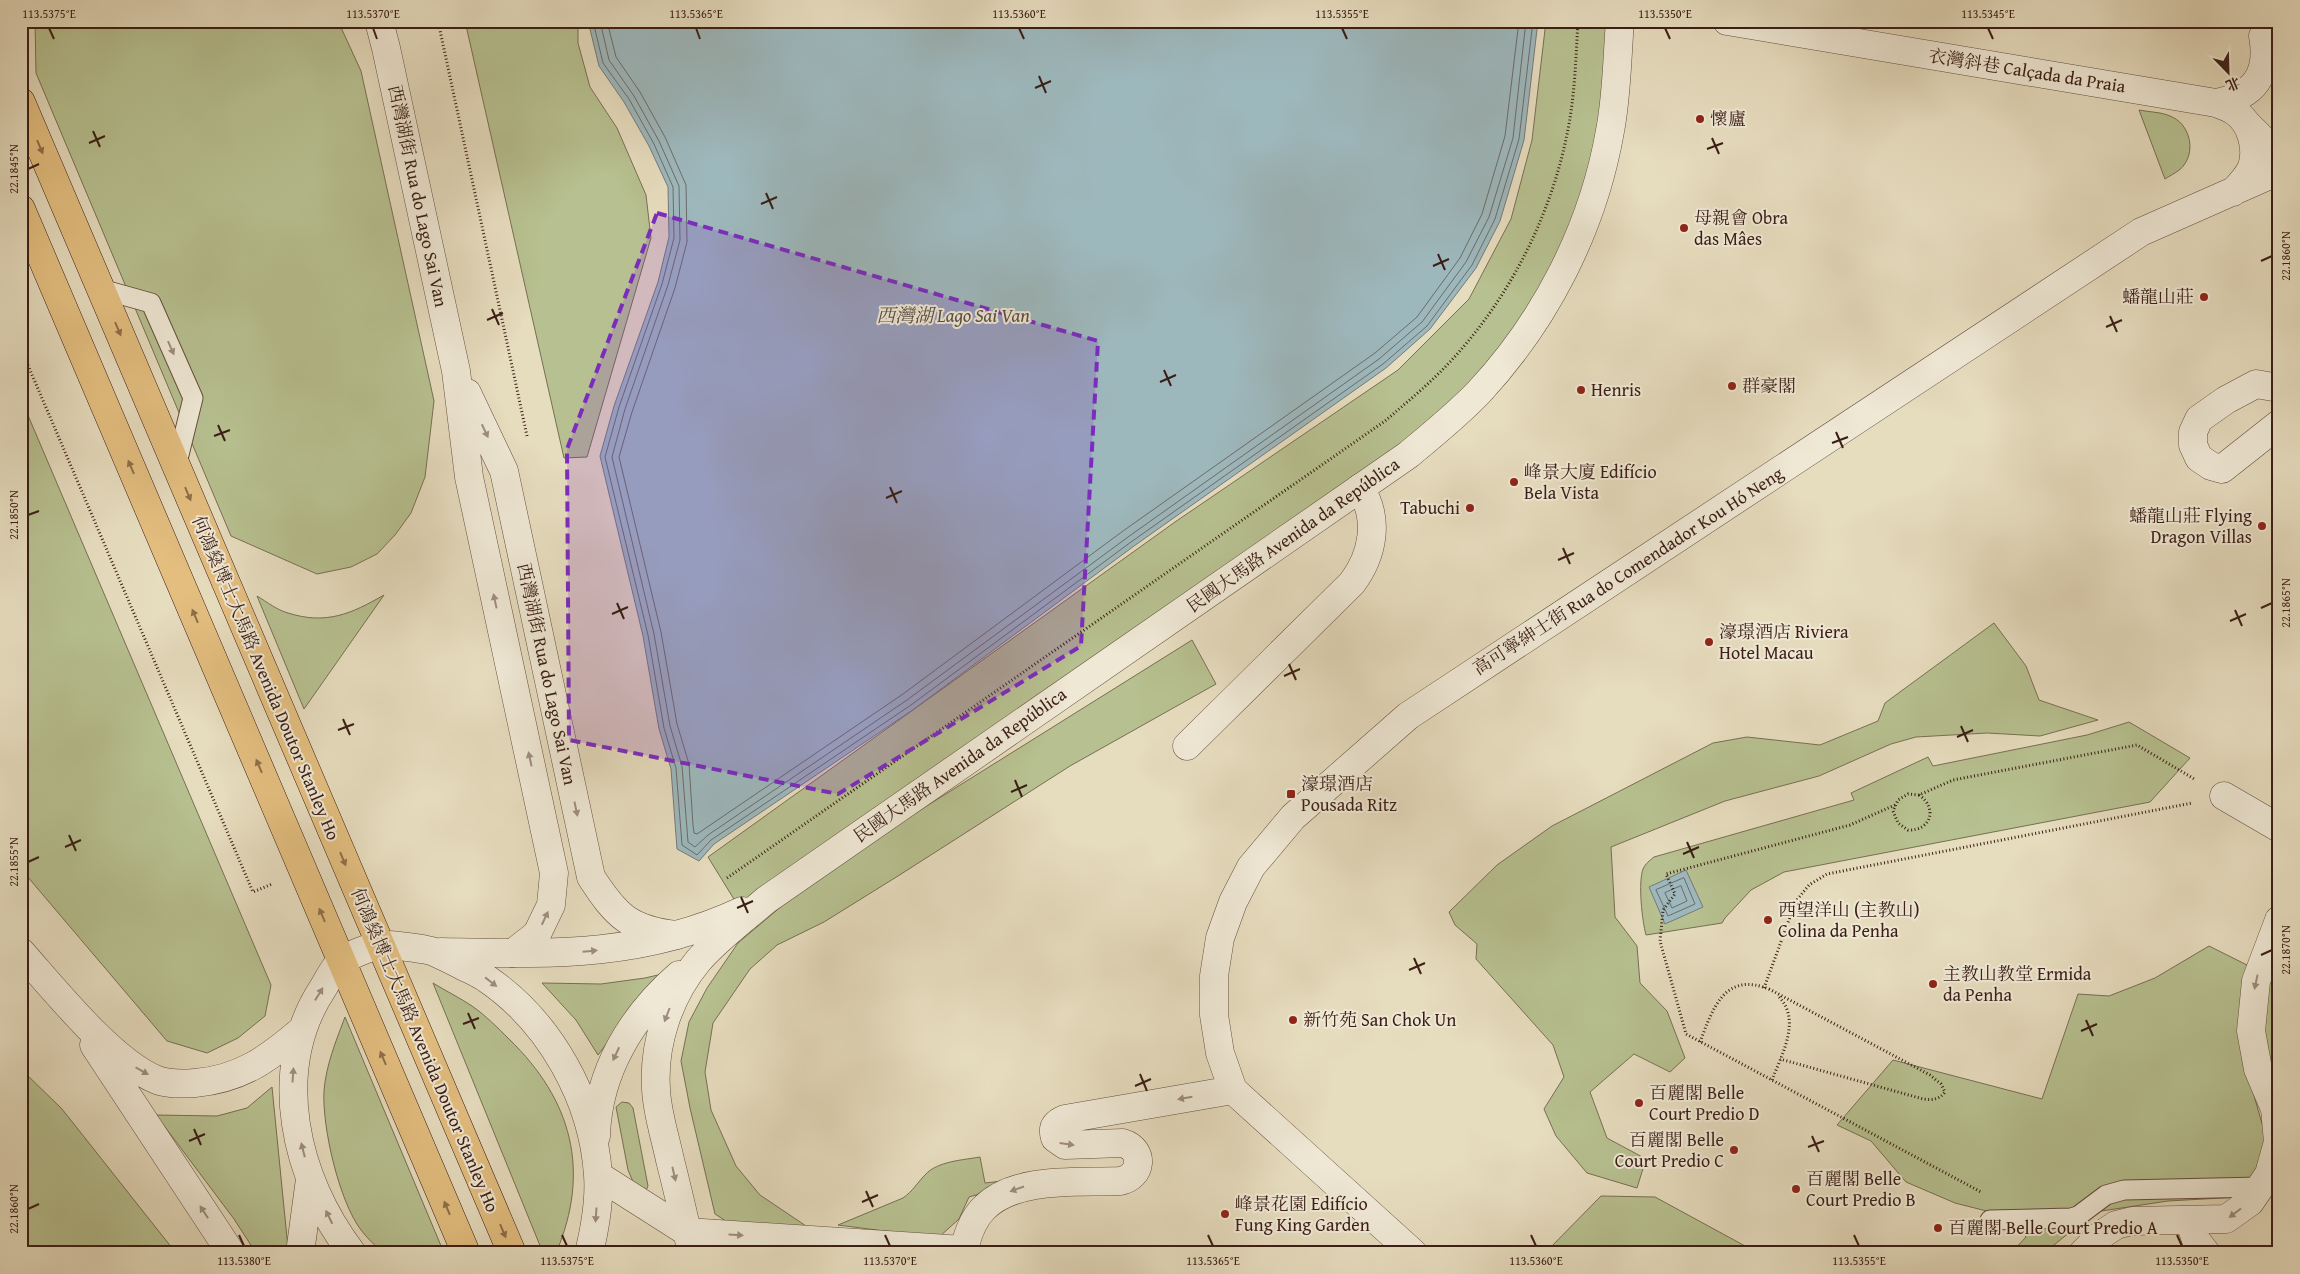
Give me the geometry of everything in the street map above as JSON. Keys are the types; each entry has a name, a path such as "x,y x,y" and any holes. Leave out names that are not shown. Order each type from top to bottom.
{"main road":[{"name":"何鴻燊博士大馬路 Avenida Doutor Stanley Ho","path":"21,102 512,1253"},
{"path":"21,210 466,1253"}],"street":[{"name":"西灣湖街 Rua do Lago Sai Van","path":"379,21 456,371 469,477 554,873 551,905 537,934 513,953"},
{"name":"民國大馬路 Avenida da República","path":"690,1242 660,1118 656,1088 657,1058 662,1029 673,1000 698,962 718,941 766,900 1408,455 1448,422 1478,392 1506,361 1553,291 1588,213 1601,172 1614,105 1620,21"},
{"name":"衣灣斜巷 Calçada da Praia","path":"1727,21 2216,103 2234,111 2266,143 2278,166"},
{"path":"2216,103 2233,100 2247,92 2257,80 2264,66 2265,51 2260,28"},
{"path":"2260,28 2279,73"},
{"path":"2233,192 2244,181 2252,167 2254,152 2252,136 2245,122"},
{"name":"高可寧紳士街 Rua do Comendador Kou Hó Neng","path":"1233,1090 1220,1053 1214,1015 1214,976 1220,938 1233,902 1251,868 1292,817 1416,711 2141,232 2233,192 2278,166"},
{"name":"西灣湖街 Rua do Lago Sai Van","path":"456,371 504,471 591,877 608,904 633,925 656,933 677,935"},
{"path":"2279,388 2256,384 2226,400 2199,419 2193,432 2193,446 2199,458 2211,466 2222,469 2279,424"},
{"path":"1186,746 1352,583 1360,572 1370,547 1372,534 1369,507 1360,488"},
{"path":"2224,796 2279,828"},
{"name":"民國大馬路 Avenida da República","path":"432,951 590,952 619,948 677,935 731,916 766,900"},
{"path":"2083,1253 2101,1235 2116,1225 2132,1221 2226,1220 2250,1202 2269,1174 2278,1142 2277,1107 2258,1069 2251,1031 2256,981 2279,920"},
{"path":"595,1149 601,1098 611,1066 626,1035 635,1021 658,994 718,941"},
{"path":"352,1253 338,1234 310,1179 296,1122 292,1090 294,1060 302,1030 316,999 341,960 381,945 432,951 486,978 521,1007 556,1050 580,1096 595,1149 598,1176 596,1224 589,1253"},
{"path":"21,952 67,1004 119,1056 158,1080 181,1084 209,1082 233,1076 272,1056 302,1030"},
{"path":"67,1004 231,1253"},
{"path":"598,1176 690,1242 963,1252 970,1230 984,1208 1004,1194 1028,1186 1120,1181 1131,1177 1135,1173 1138,1167 1137,1154 1129,1145 1123,1143 1065,1145 1057,1141 1053,1130 1061,1120 1233,1090 1412,1253"},
{"path":"300,1253 310,1179"},
{"path":"2189,1220 2196,1240 2206,1253"}],"lane":[{"path":"101,289 151,303 193,398 176,467"},
{"path":"1990,1220 2071,1218 2078,1216 2106,1195 2124,1190 2260,1187"}],"path":[{"path":"438,21 528,441"},
{"path":"720,884 742,866 1385,421 1447,365 1495,306 1516,272 1548,201 1568,125 1574,86 1578,21"},
{"path":"21,349 253,892"},
{"path":"1919,795 1952,780 2137,745 2224,796"},
{"path":"1895,805 1894,818 1902,827 1908,830 1920,828 1928,819 1930,808 1928,802 1914,793 1902,796 1895,805 1850,825 1666,874 1675,894 1663,910 1660,941 1686,1034 1984,1193"},
{"path":"1764,988 1796,901 1809,885 1827,874 2224,796"},
{"path":"1700,1042 1713,1008 1720,997 1732,989 1744,985 1757,985 1770,990 1930,1075 1941,1084 1945,1092 1942,1097 1933,1100 1923,1099 1780,1059"},
{"path":"1770,990 1780,998 1787,1009 1790,1022 1789,1034 1772,1080"}],"highlighted area":[{"path":"657,213 1098,341 1081,646 838,794 569,740 567,449"}],"green space":[{"path":"35,21 338,21 361,71 434,401 425,477 411,513 395,535 377,554 351,567 317,574 231,536 36,73"},
{"path":"465,21 578,21 578,43 590,87 617,128 646,195 651,238 587,457 564,458"},
{"path":"1546,21 1617,21 1591,161 1551,292 1500,359 1398,455 740,909 708,857 1175,522 1398,370 1469,299 1511,219 1532,140"},
{"path":"2139,110 2163,114 2177,119 2189,137 2190,152 2188,159 2180,169 2165,179"},
{"path":"21,399 271,985 265,1016 238,1038 207,1053 167,1041 21,869"},
{"path":"384,595 304,709 257,596 284,612 314,618 326,618 360,608"},
{"path":"1994,623 2026,666 2039,700 2098,720 2040,736 1987,733 1916,737 1891,744 1819,776 1725,801 1611,847 1615,917 1637,946 1640,983 1667,1011 1685,1058 1670,1072 1634,1054 1590,1092 1607,1138 1646,1159 1637,1188 1587,1173 1556,1136 1544,1109 1564,1077 1553,1045 1476,959 1477,944 1455,925 1449,912 1497,865 1552,826 1713,743 1747,737 1820,745 1878,721 1885,703"},
{"path":"1192,640 1216,684 1070,766 824,922 777,945 750,969 713,1023 705,1072 711,1110 736,1166 760,1195 815,1232 732,1225 715,1214 681,1061 689,1022 707,988 738,943 803,888 909,817"},
{"path":"2129,722 2190,758 2150,802 1784,872 1751,890 1722,923 1646,935 1641,902 1641,883 1645,865 1654,857 1854,800 1851,793 1928,757 1933,766 2087,735"},
{"path":"2279,944 2279,1059 2268,1069 2260,1034 2262,972"},
{"path":"2209,946 2249,966 2253,1092 2271,1155 2258,1196 2168,1201 2095,1212 2044,1253 2011,1253 2026,1237 2006,1216 1955,1203 1906,1182 1871,1141 1837,1125 1893,1060 2042,1099 2078,994 2109,996 2155,978"},
{"path":"675,971 620,1026 598,1055 576,1020 542,983 601,984 645,978"},
{"path":"433,983 477,1010 509,1039 531,1062 548,1087 561,1112 569,1138 573,1165 572,1194 567,1223 556,1253 543,1253"},
{"path":"345,1017 444,1253 382,1253 361,1230 346,1201 333,1163 324,1106 325,1081 329,1062"},
{"path":"21,1069 62,1109 176,1253 21,1253"},
{"path":"272,1087 288,1248 287,1253 256,1253 234,1219 156,1115 217,1116 247,1108"},
{"path":"622,1102 629,1103 633,1108 648,1186 645,1193 634,1184 628,1170 616,1107"},
{"path":"980,1157 985,1183 1038,1177 969,1197 959,1219 938,1238 838,1225 903,1198 930,1170 936,1167 951,1162"},
{"path":"1601,1196 1655,1197 1758,1253 1545,1253"}],"water":[{"name":"西灣湖 Lago Sai Van","path":"588,21 1538,21 1524,140 1500,221 1476,268 1430,329 1386,368 1134,546 914,709 714,844 699,861 677,849 671,769 659,729 643,636 600,456 614,406 658,282 669,237 668,187 649,146 624,102 599,66"},
{"path":"1686,870 1703,907 1665,924 1649,887"}],"place":[{"name":"懷廬","path":"1700,119"},
{"name":"母親會 Obra das Mâes","path":"1684,228"},
{"name":"蟠龍山莊","path":"2204,297"},
{"name":"群豪閣","path":"1732,386"},
{"name":"Henris","path":"1581,390"},
{"name":"峰景大廈 Edifício Bela Vista","path":"1514,482"},
{"name":"Tabuchi","path":"1470,508"},
{"name":"蟠龍山莊 Flying Dragon Villas","path":"2262,526"},
{"name":"濠璟酒店 Riviera Hotel Macau","path":"1709,642"},
{"name":"濠璟酒店 Pousada Ritz","path":"1291,794"},
{"name":"西望洋山 (主教山) Colina da Penha","path":"1768,920"},
{"name":"主教山教堂 Ermida da Penha","path":"1933,984"},
{"name":"新竹苑 San Chok Un","path":"1293,1020"},
{"name":"百麗閣 Belle Court Predio D","path":"1639,1103"},
{"name":"百麗閣 Belle Court Predio C","path":"1734,1150"},
{"name":"百麗閣 Belle Court Predio B","path":"1796,1189"},
{"name":"峰景花園 Edifício Fung King Garden","path":"1225,1214"},
{"name":"百麗閣 Belle Court Predio A","path":"1938,1228"}]}
